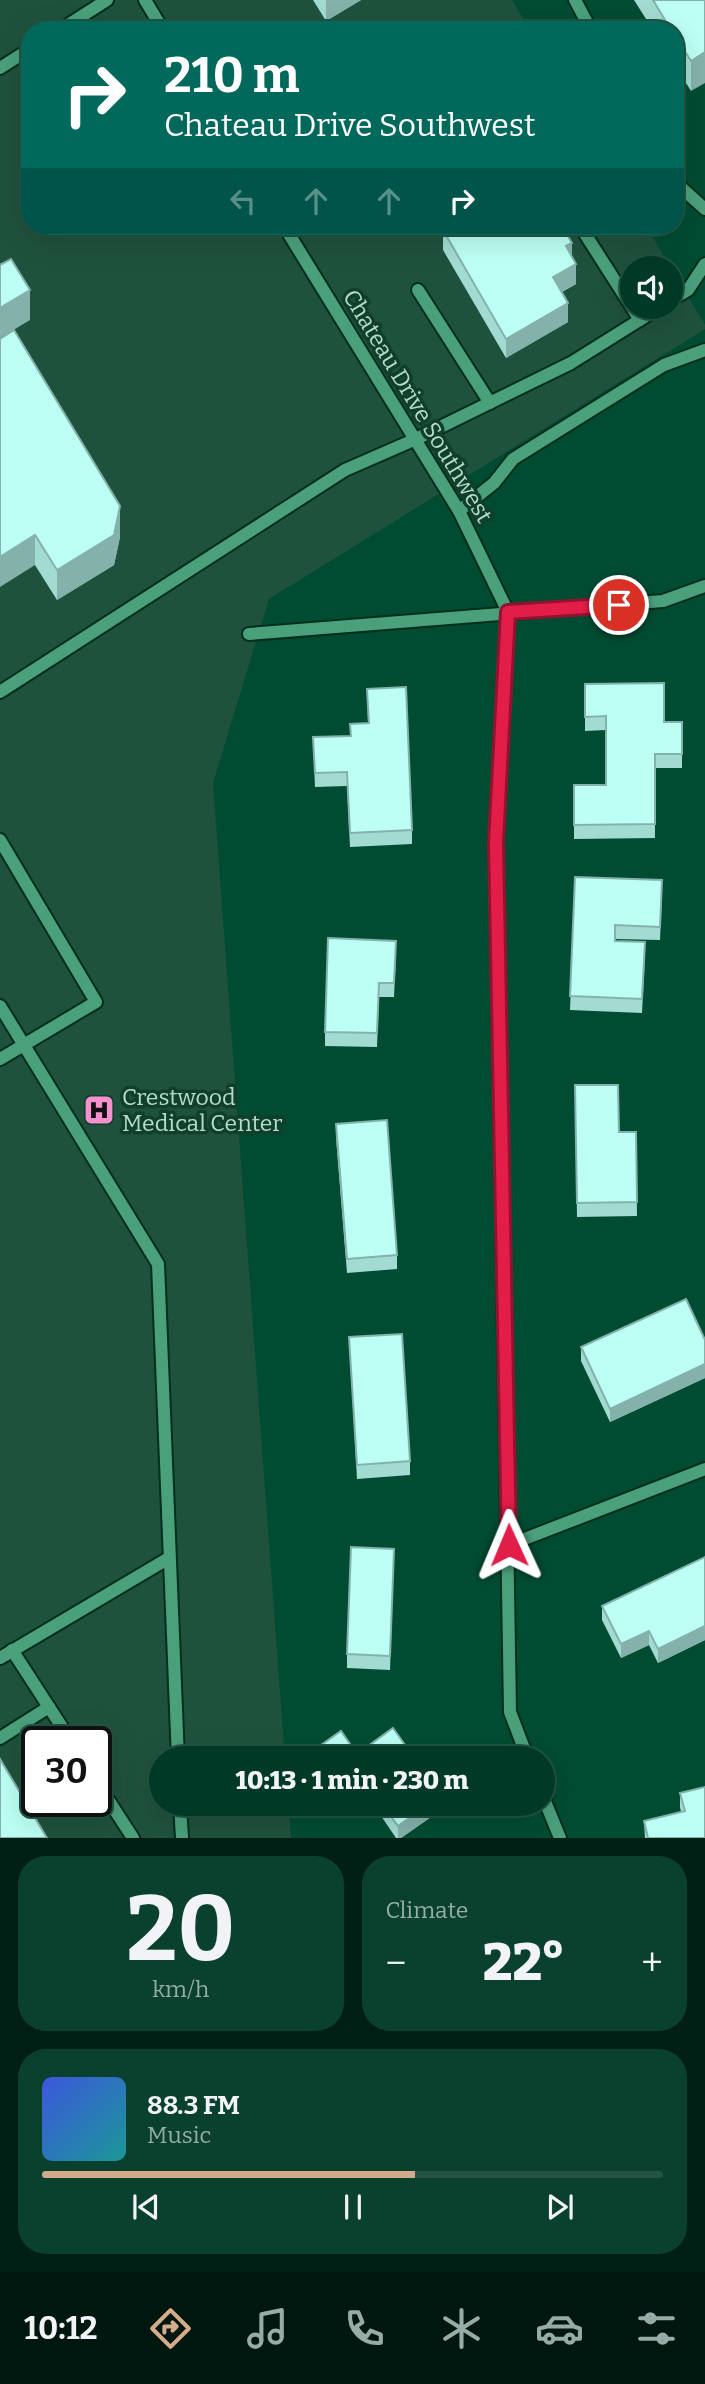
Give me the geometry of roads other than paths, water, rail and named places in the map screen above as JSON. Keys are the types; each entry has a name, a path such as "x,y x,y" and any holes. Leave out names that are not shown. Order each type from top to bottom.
{"street":[{"path":"74,21 107,0"},
{"path":"145,0 158,21"},
{"path":"575,0 586,21"},
{"path":"0,68 21,55"},
{"path":"684,190 705,209"},
{"name":"Chateau Drive Southwest","path":"290,235 459,511 508,612"},
{"path":"0,692 345,470 416,439 571,363 640,320 586,235"},
{"path":"683,293 688,290 705,264"},
{"path":"418,289 490,403"},
{"path":"459,511 494,483 513,459 664,365 705,350"},
{"path":"249,634 663,601 705,586"},
{"path":"508,612 496,842 510,1712 523,1746"},
{"path":"0,840 96,1002 0,1059"},
{"path":"0,1006 158,1264 177,1746"},
{"path":"509,1545 705,1469"},
{"path":"0,1658 169,1558"},
{"path":"12,1650 61,1726"},
{"path":"0,1738 49,1707"},
{"path":"112,1806 133,1838"},
{"path":"181,1816 182,1838"},
{"path":"551,1816 560,1838"}],"place":[{"name":"Crestwood Medical Center","path":"99,1110"}]}
